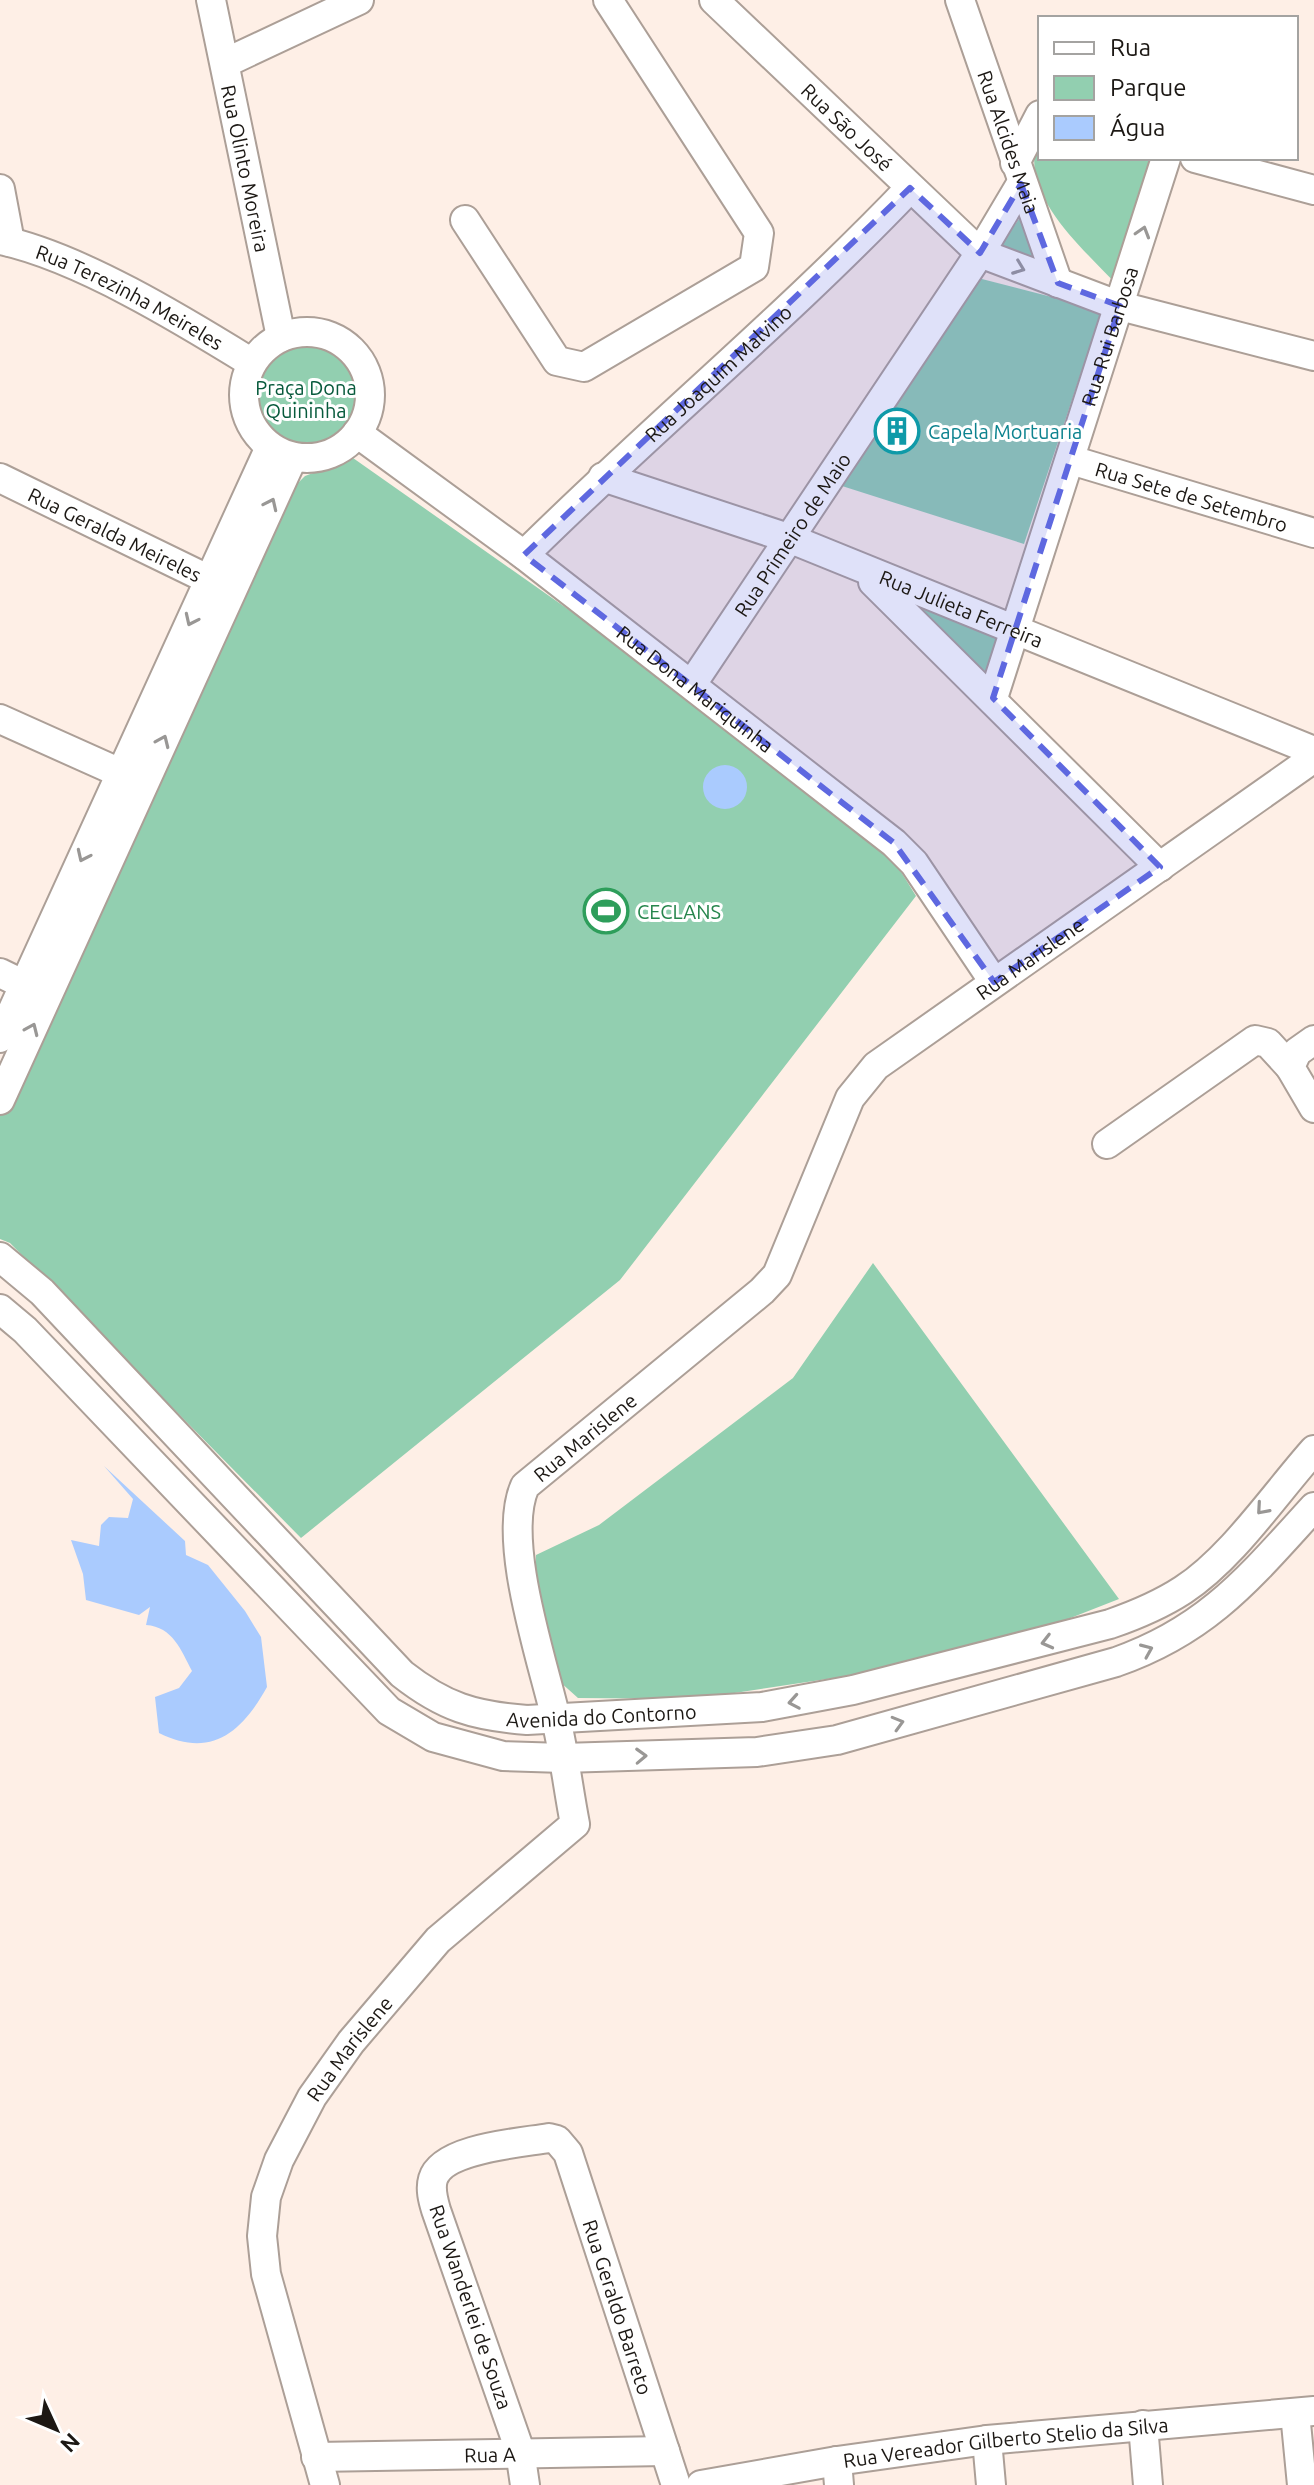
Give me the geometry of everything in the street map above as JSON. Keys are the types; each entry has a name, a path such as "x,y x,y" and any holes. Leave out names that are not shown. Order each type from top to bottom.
{"street":[{"name":"Rua Olinto Moreira","path":"211,0 281,337"},
{"path":"225,63 359,0"},
{"path":"465,220 557,361 566,365 584,367 754,267 759,233 608,0"},
{"name":"Rua São José","path":"714,0 980,253"},
{"name":"Rua Alcides Maia","path":"960,0 1058,283"},
{"name":"Rua Primeiro de Maio","path":"692,684 980,253 1018,173 1038,120"},
{"name":"Rua Rui Barbosa","path":"993,698 1165,160"},
{"path":"1202,160 1314,190"},
{"name":"Rua Joaquim Malvino","path":"524,555 603,477 801,298 910,188"},
{"path":"0,189 5,241"},
{"name":"Rua Terezinha Meireles","path":"5,241 148,303 252,363"},
{"path":"980,253 1120,306 1314,356"},
{"path":"301,332 322,333 341,341 357,355 367,374 370,394 367,415 357,433 328,455 282,452 247,418 243,399 245,380 252,363 265,348 281,337 301,332"},
{"name":"Rua Dona Mariquinha","path":"357,433 524,555 904,853 994,982"},
{"path":"0,1038 23,985 132,779 282,452"},
{"name":"Rua Sete de Setembro","path":"1071,460 1314,533"},
{"name":"Rua Julieta Ferreira","path":"603,477 791,539 861,570 1314,751"},
{"name":"Rua Geralda Meireles","path":"0,478 220,586"},
{"path":"861,570 1160,867"},
{"path":"0,719 132,779"},
{"name":"Rua Marislene","path":"325,2485 266,2274 262,2236 266,2197 279,2160 312,2097 351,2042 438,1940 573,1828 556,1718 524,1588 517,1511 525,1486 762,1291 785,1261 850,1098 876,1066 1314,758"},
{"path":"0,1100 23,985"},
{"path":"1107,1144 1259,1038 1268,1043 1291,1070 1314,1108"},
{"path":"1291,1070 1297,1052 1314,1040"},
{"name":"Avenida do Contorno","path":"0,1257 42,1292 402,1674 454,1708 492,1717 556,1718 715,1712 830,1695 1063,1639 1149,1610 1185,1589 1217,1561 1314,1450"},
{"path":"0,1309 36,1341 361,1686 398,1718 433,1737 503,1756 563,1758 757,1752 837,1740 1150,1650 1214,1611 1314,1507"},
{"path":"830,1695 837,1740"},
{"name":"Rua Wanderlei de Souza","path":"525,2485 520,2451 431,2189 433,2176 442,2163 454,2156 549,2138"},
{"name":"Rua Geraldo Barreto","path":"549,2138 557,2140 568,2153 676,2485"},
{"path":"1302,2485 1305,2412"},
{"name":"Rua Vereador Gilberto Stelio da Silva","path":"701,2485 838,2473 987,2440 1305,2412"},
{"path":"1143,2425 1148,2485"},
{"path":"987,2440 991,2485"},
{"name":"Rua A","path":"316,2457 520,2451 665,2451"}],"highlighted area":[{"path":"1021,184 1058,283 1120,306 993,698 1160,867 994,982 894,843 524,555 910,188 980,253"}],"green space":[{"path":"1038,141 1038,160 1153,160 1116,284 1055,216 1036,176 1034,155"},
{"path":"1023,213 1043,264 999,248"},
{"path":"978,278 1102,310 1024,544 842,486"},
{"name":"Praça Dona Quininha","path":"307,344 328,348 345,360 357,377 361,398 357,419 345,436 328,448 307,452 286,448 269,436 257,419 253,398 257,377 269,360 286,348"},
{"path":"353,458 663,676 890,854 916,896 620,1280 301,1538 10,1243 0,1239 0,1106 280,501 305,476"},
{"path":"896,595 999,634 993,678"},
{"path":"873,1263 1119,1599 1022,1637 867,1673 695,1699 578,1698 559,1681 535,1586 536,1555 599,1525 793,1378"}],"water":[{"path":"725,765 741,771 747,787 741,803 725,809 709,803 703,787 709,771"},
{"path":"104,1466 185,1541 186,1555 208,1565 245,1611 261,1637 267,1687 247,1717 223,1737 194,1743 159,1733 155,1697 179,1688 192,1671 184,1655 170,1635 146,1625 150,1607 139,1615 86,1600 83,1574 71,1540 99,1546 101,1525 109,1517 128,1518 133,1499"}],"place":[{"name":"Capela Mortuaria","path":"897,431"},
{"name":"CECLANS","path":"606,911"}]}
